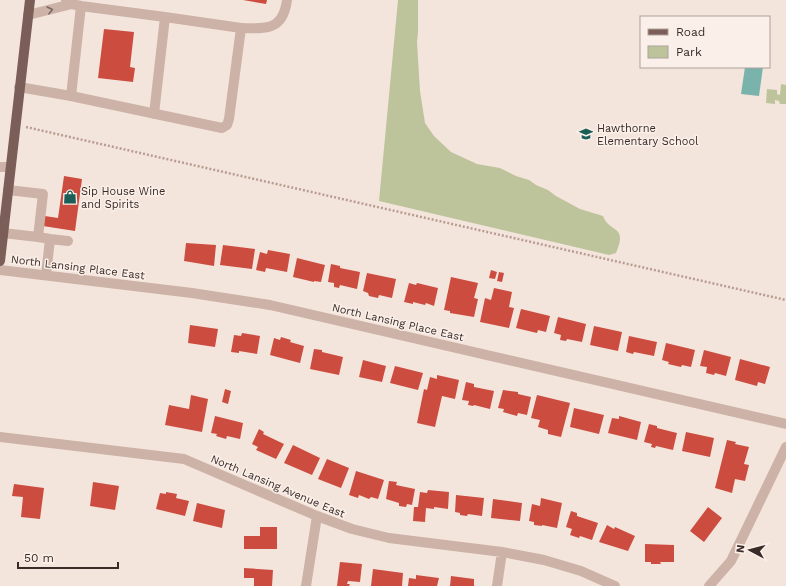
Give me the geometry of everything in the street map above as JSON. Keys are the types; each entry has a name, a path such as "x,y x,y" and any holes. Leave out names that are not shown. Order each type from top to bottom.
{"main road":[{"path":"0,262 8,190 5,167 15,124 30,0"}],"street":[{"path":"28,15 73,3 242,28 260,29 274,26 280,20 285,11 287,0"},
{"path":"71,96 73,3"},
{"path":"154,114 165,17"},
{"path":"20,87 71,96 222,128 227,125 230,119 242,28"},
{"path":"8,190 43,194 38,237"},
{"path":"3,233 68,241"},
{"path":"46,275 50,239"},
{"name":"North Lansing Place East","path":"0,270 192,293 270,305 786,424"},
{"name":"North Lansing Avenue East","path":"0,437 184,459 317,516 352,529 389,538 502,552 544,560 581,571 615,586"},
{"path":"709,586 731,561 786,447"},
{"path":"306,586 317,516"},
{"path":"497,586 502,552"}],"path":[{"path":"15,124 44,132 786,300"}],"green space":[{"path":"398,0 418,0 417,42 420,91 425,123 434,136 451,152 477,164 500,168 516,176 529,180 580,209 603,216 606,222 619,233 620,238 616,253 609,255 379,201"},
{"path":"781,84 786,85 786,104 780,104 779,101 775,100 775,104 766,103 767,89 777,90 777,94 780,95"}],"water":[{"path":"745,68 763,68 759,96 741,94"}],"building":[{"path":"243,0 267,0 266,4"},
{"path":"104,29 134,32 130,67 135,68 133,82 98,78"},
{"name":"Sip House Wine and Spirits","path":"64,176 82,179 75,231 43,226 45,216 58,218"},
{"path":"186,243 216,245 214,266 184,261"},
{"path":"223,245 255,249 252,269 220,265"},
{"path":"268,250 290,254 287,272 266,268 265,272 256,270 260,252 267,254"},
{"path":"297,258 325,265 321,282 314,282 293,277"},
{"path":"331,264 340,266 340,268 360,272 357,289 340,285 339,288 334,287 334,283 328,282"},
{"path":"491,270 497,272 495,279 489,278"},
{"path":"499,272 504,273 502,282 497,281"},
{"path":"367,273 396,279 392,298 379,295 378,298 369,296 368,293 363,291"},
{"path":"451,277 478,283 474,298 478,299 474,317 450,313 450,311 444,310"},
{"path":"409,283 416,285 417,283 438,288 434,306 426,303 425,305 413,302 413,304 404,302"},
{"path":"494,288 512,292 509,307 514,308 509,328 480,322 485,298 491,300"},
{"path":"521,309 550,316 546,332 538,330 537,333 516,328"},
{"path":"558,317 586,324 582,342 567,339 566,341 560,340 561,335 554,333"},
{"path":"190,325 218,329 215,347 188,343"},
{"path":"594,326 622,332 618,351 590,345"},
{"path":"242,333 260,336 257,354 239,351 239,353 231,352 234,335 241,336"},
{"path":"629,336 657,342 654,356 626,352"},
{"path":"281,337 291,340 290,342 304,346 300,363 270,355 274,338 280,340"},
{"path":"666,343 695,350 691,367 682,365 681,367 668,364 669,362 662,360"},
{"path":"314,349 343,357 339,375 310,369"},
{"path":"704,350 731,357 726,376 715,373 714,375 706,373 707,367 700,366"},
{"path":"740,359 770,367 765,384 758,382 757,386 735,380"},
{"path":"363,360 386,366 382,382 359,377"},
{"path":"395,366 423,373 418,390 390,383"},
{"path":"437,375 459,380 455,399 442,396 435,427 417,423 424,389 427,390 430,377 437,379"},
{"path":"466,382 474,384 474,387 494,391 490,409 468,405 469,401 462,400"},
{"path":"225,389 231,391 228,404 222,402"},
{"path":"503,390 518,392 518,394 531,397 527,415 518,413 517,416 503,412 504,409 498,408"},
{"path":"191,395 208,399 202,432 165,425 169,405 189,409"},
{"path":"537,395 570,403 561,437 548,434 548,430 538,427 540,420 531,418"},
{"path":"574,408 604,415 599,434 570,427"},
{"path":"215,416 243,423 240,439 227,436 226,439 216,436 217,434 211,433"},
{"path":"619,416 641,422 637,440 608,433 612,418 619,419"},
{"path":"649,424 657,426 657,428 677,433 673,450 656,446 655,448 651,447 652,444 644,442"},
{"path":"259,429 264,432 263,434 284,444 276,459 256,450 258,447 252,444"},
{"path":"686,432 714,438 710,457 682,451"},
{"path":"727,440 736,442 735,444 749,447 744,464 749,465 745,481 735,479 732,493 715,488"},
{"path":"293,445 320,458 312,475 284,463"},
{"path":"327,459 349,468 341,488 318,479"},
{"path":"356,471 384,480 378,499 371,497 369,499 359,495 358,498 349,495"},
{"path":"389,481 397,482 396,485 415,489 412,505 407,504 406,507 399,506 399,503 386,499"},
{"path":"93,482 119,486 115,510 90,506"},
{"path":"14,484 44,488 40,519 21,517 23,497 12,496"},
{"path":"428,490 449,492 448,509 434,507 434,509 426,508 425,522 413,521 414,507 418,507 420,492 427,493"},
{"path":"166,492 177,494 176,498 189,501 185,516 156,509 160,493 166,494"},
{"path":"456,495 484,498 482,516 468,514 467,516 460,515 460,513 455,512"},
{"path":"541,498 562,503 557,528 534,525 534,522 529,521 532,504 540,506"},
{"path":"493,499 522,503 520,521 491,518"},
{"path":"197,503 225,510 222,528 193,521"},
{"path":"708,507 722,518 704,542 690,531"},
{"path":"571,511 577,513 577,516 598,523 592,540 580,536 579,538 570,535 572,529 566,527"},
{"path":"607,525 635,536 628,551 599,542"},
{"path":"260,527 277,527 277,549 244,549 244,536 260,536"},
{"path":"645,544 674,545 674,562 660,562 661,564 651,564 651,562 645,562"},
{"path":"340,562 362,564 360,582 348,581 347,584 350,584 349,586 337,586"},
{"path":"244,568 273,570 272,586 254,586 254,578 244,578"},
{"path":"373,569 403,573 402,586 371,586"},
{"path":"416,575 439,578 437,586 408,586 409,578 416,579"},
{"path":"451,576 474,579 474,586 450,586"}],"place":[{"name":"Hawthorne Elementary School","path":"586,134"},
{"name":"Sip House Wine and Spirits","path":"70,197"}]}
